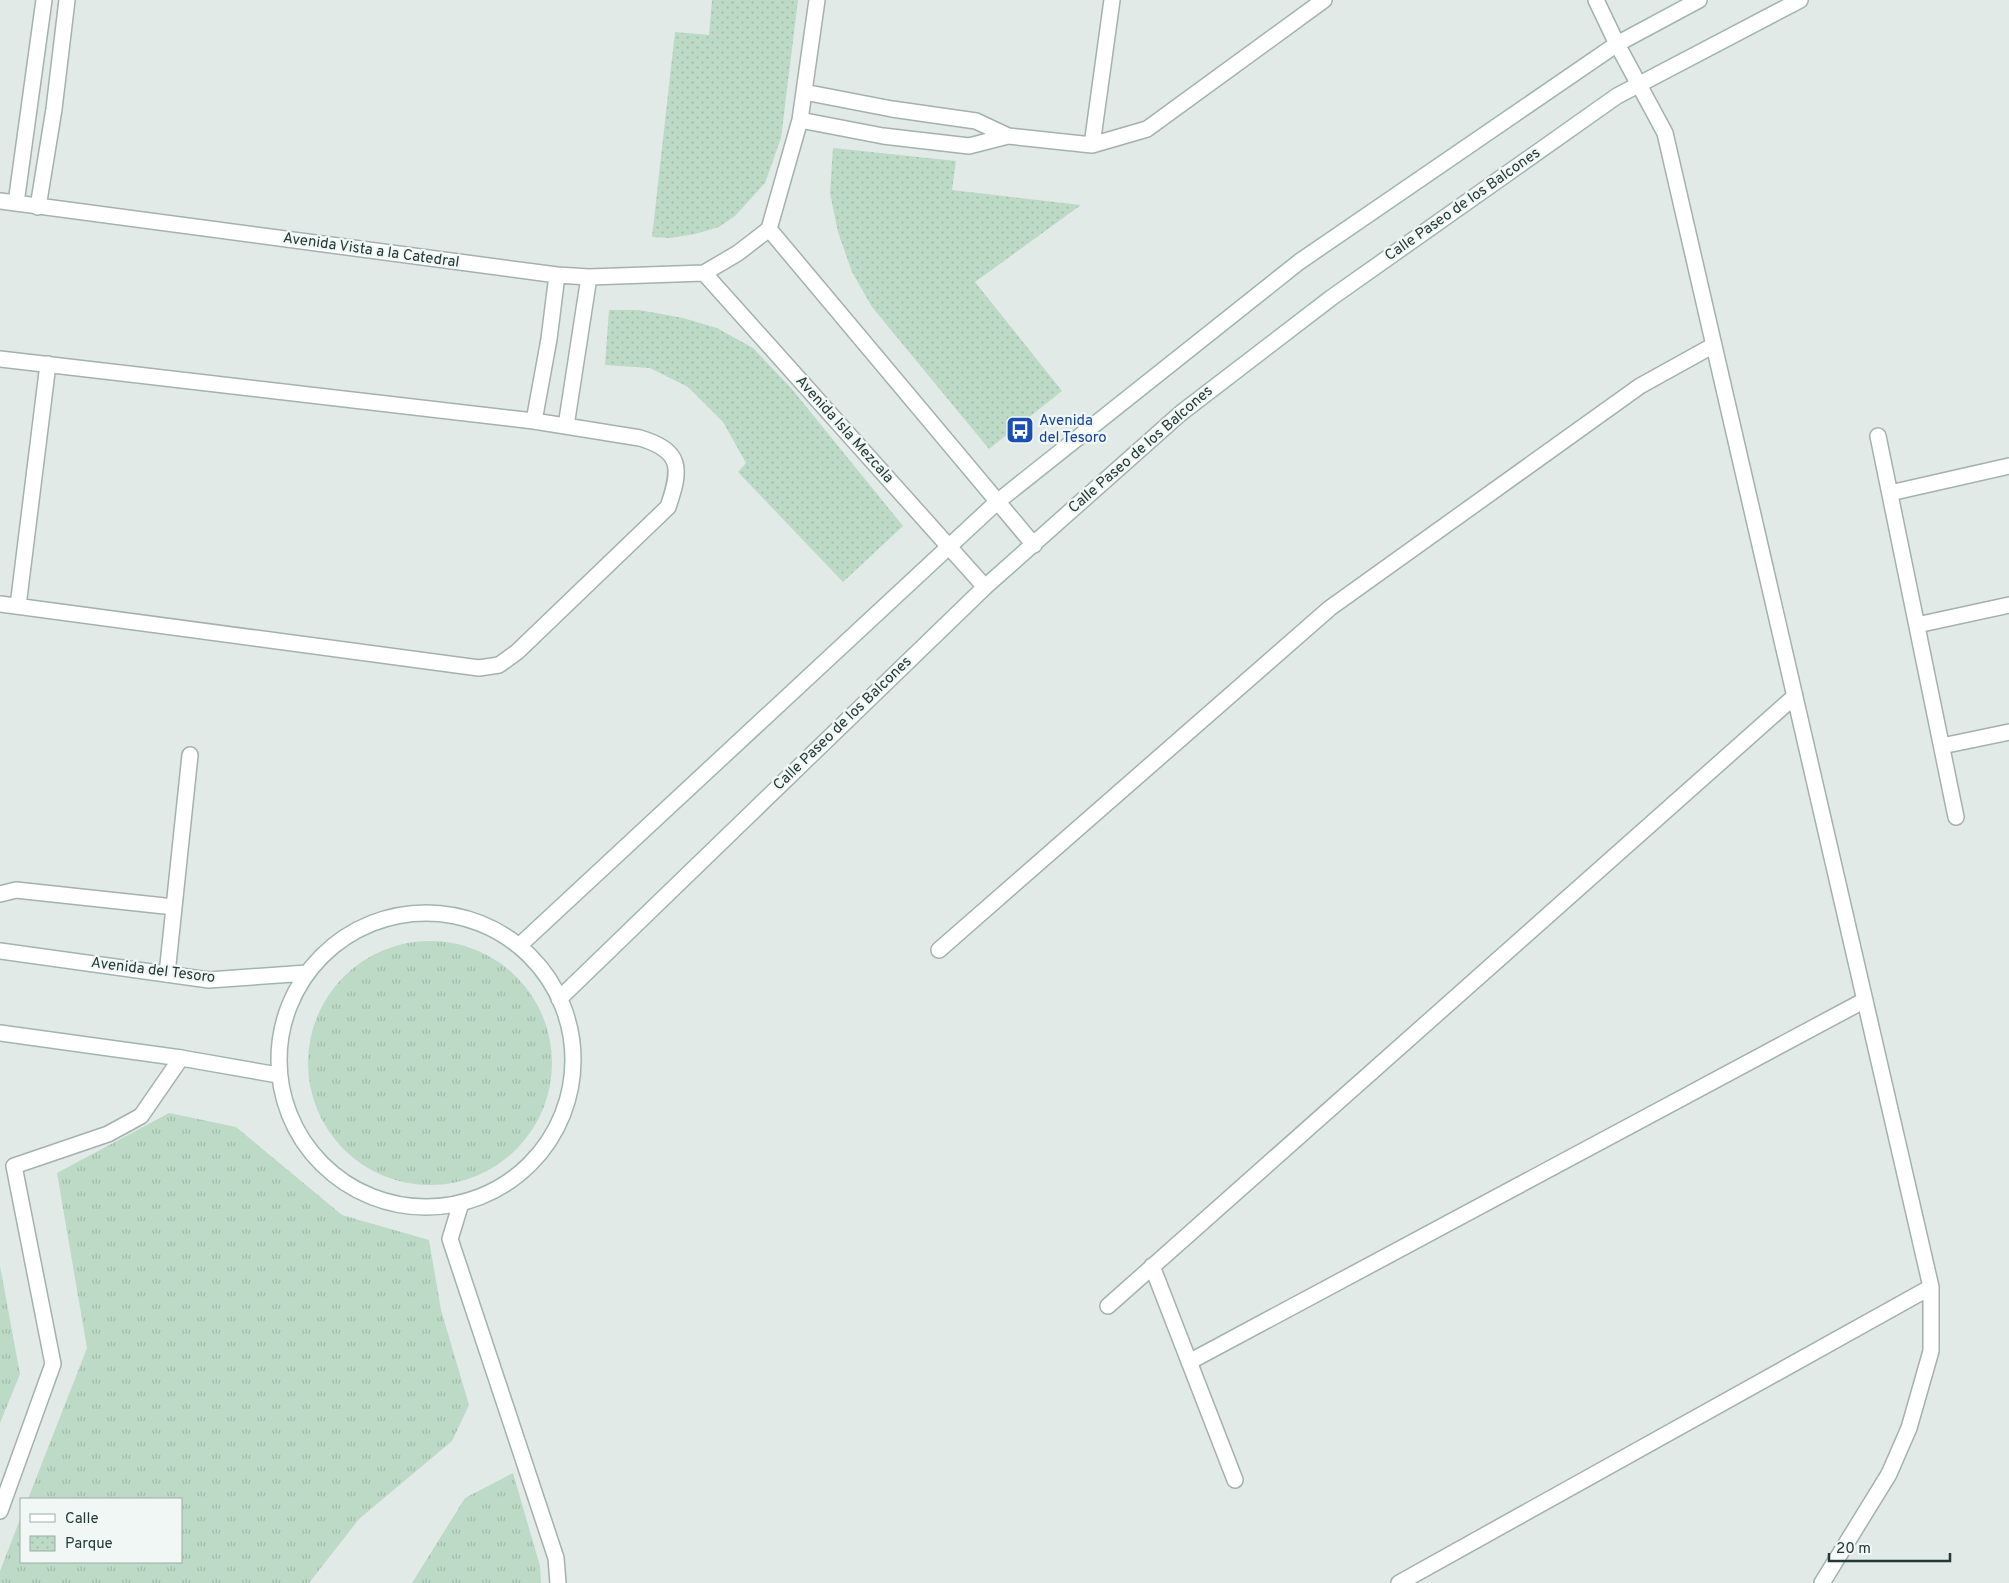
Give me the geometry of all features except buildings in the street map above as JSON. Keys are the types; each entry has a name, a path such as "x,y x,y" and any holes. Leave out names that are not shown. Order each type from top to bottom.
{"street":[{"path":"16,203 44,0"},
{"path":"38,207 54,108 67,0"},
{"path":"817,0 800,120 769,229 1034,545"},
{"path":"1092,145 1112,0"},
{"path":"804,92 892,109 976,121 1008,136 1092,145 1147,129 1324,0"},
{"path":"1596,0 1617,44 1640,82 1666,133 1931,1287 1931,1351 1910,1428 1889,1474 1822,1583"},
{"path":"521,944 997,502 1298,262 1617,44 1699,0"},
{"name":"Calle Paseo de los Balcones","path":"560,999 985,587 1181,413 1331,298 1617,96 1640,82 1800,0"},
{"path":"800,120 883,136 969,146 1008,136"},
{"name":"Avenida Vista a la Catedral","path":"0,201 557,275 589,277 704,273 738,253 769,229"},
{"name":"Avenida Isla Mezcala","path":"704,273 985,587"},
{"path":"534,421 549,339 557,275"},
{"path":"566,426 589,277"},
{"path":"939,950 1330,608 1640,386 1714,345"},
{"path":"0,359 566,426 640,438 657,443 671,454 676,466 676,484 668,506 517,652 499,665 479,668 0,604"},
{"path":"18,606 48,364"},
{"path":"1878,436 1956,817"},
{"path":"1890,493 2009,466"},
{"path":"1917,625 2009,605"},
{"path":"1108,1306 1795,696"},
{"path":"1942,746 2009,732"},
{"path":"166,974 190,755"},
{"path":"0,894 16,890 174,907"},
{"path":"420,913 463,917 521,944 543,970 560,999 572,1040 571,1083 558,1124 534,1160 501,1187 461,1203 417,1208 375,1200 337,1179 306,1148 286,1110 278,1075 280,1039 289,1005 307,973 338,942 377,921 420,913"},
{"name":"Avenida del Tesoro","path":"0,952 209,980 307,973"},
{"path":"1189,1362 1865,1000"},
{"path":"0,1033 182,1058 278,1075"},
{"path":"0,1511 53,1364 7,1166 108,1134 141,1116 182,1058"},
{"path":"461,1203 450,1239 556,1558 558,1583"},
{"path":"1152,1266 1235,1480"},
{"path":"1398,1583 1931,1287"}],"green space":[{"path":"712,0 798,0 781,138 765,183 735,216 719,227 695,234 670,238 652,237 675,32 709,35"},
{"path":"833,148 956,161 952,190 1081,205 975,282 1062,391 989,449 872,307 852,272 838,232 830,193"},
{"path":"609,310 639,310 683,318 717,328 753,348 791,388 903,526 843,582 738,472 746,463 723,422 688,387 650,368 605,365"},
{"path":"418,941 442,941 466,946 488,955 508,968 525,985 538,1005 547,1027 552,1051 550,1087 538,1121 525,1141 508,1158 488,1171 466,1180 442,1185 418,1185 394,1180 372,1171 352,1158 335,1141 322,1121 313,1099 308,1075 308,1051 313,1027 322,1005 335,985 352,968 372,955 394,946"},
{"path":"169,1113 236,1127 342,1215 429,1240 441,1310 469,1405 452,1441 359,1519 309,1583 0,1583 0,1571 20,1520 20,1563 182,1563 182,1498 28,1498 87,1348 57,1173"},
{"path":"0,1266 20,1374 0,1423"},
{"path":"513,1473 540,1566 541,1583 412,1583 465,1498"}],"place":[{"name":"Avenida del Tesoro","path":"1020,430"}]}
